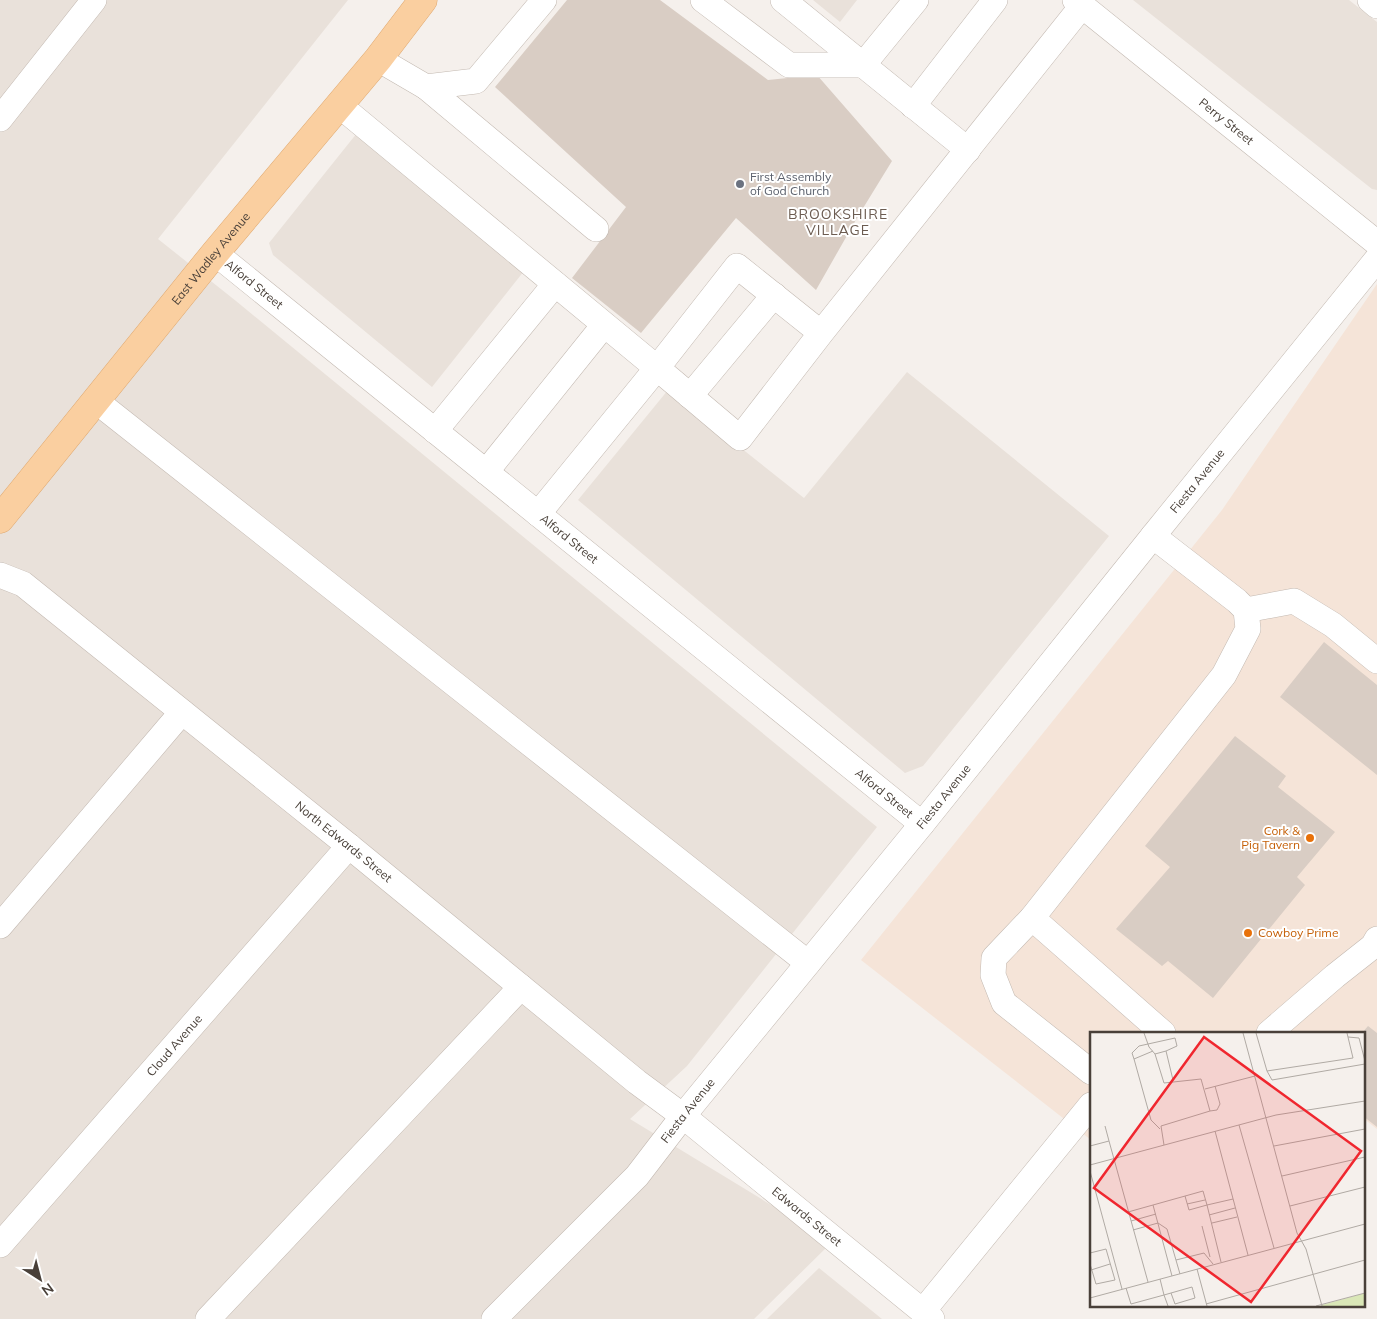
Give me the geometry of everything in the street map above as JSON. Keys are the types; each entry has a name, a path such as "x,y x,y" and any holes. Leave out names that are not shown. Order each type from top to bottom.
{"main road":[{"name":"East Wadley Avenue","path":"0,519 215,252 378,59 423,0"}],"street":[{"path":"0,119 94,0"},
{"path":"426,87 476,81 544,0"},
{"path":"703,0 789,65 863,65"},
{"path":"783,0 968,150"},
{"path":"863,65 916,0"},
{"path":"913,106 995,0"},
{"path":"1370,0 1377,6"},
{"path":"339,105 740,438 968,150 1079,3"},
{"name":"Perry Street","path":"1079,3 1377,243"},
{"path":"378,59 426,87 596,229"},
{"name":"Alford Street","path":"215,252 922,824"},
{"name":"Fiesta Avenue","path":"494,1319 636,1176 1377,260"},
{"path":"538,514 737,266 821,334"},
{"path":"435,430 555,284"},
{"path":"690,396 774,295"},
{"path":"486,472 604,325"},
{"path":"96,401 808,963"},
{"path":"1090,1071 1004,1003 992,975 994,958 1032,918 1224,674 1248,629 1246,610 1237,601 1153,536"},
{"name":"North Edwards Street","path":"0,575 22,584 349,846 637,1082 683,1116"},
{"path":"1246,610 1294,601 1333,625 1377,661"},
{"path":"0,926 182,712"},
{"name":"Cloud Avenue","path":"0,1245 349,846"},
{"path":"1032,918 1156,1031"},
{"path":"1270,1032 1335,976 1376,945"},
{"path":"208,1319 521,987"},
{"path":"927,1315 1090,1106"},
{"name":"Edwards Street","path":"683,1116 927,1315"}],"shaded area":[{"path":"0,0 348,0 158,239 877,827 687,1066 630,1119 832,1242 754,1319 0,1319"},
{"path":"813,0 857,0 840,22"},
{"path":"1133,0 1349,0 1377,22 1377,190 1372,189"},
{"path":"357,133 524,271 432,387 273,255 269,243"},
{"path":"1377,284 1377,1129 1364,1119 1364,1032 1090,1032 1090,1139 861,960 1222,510"},
{"path":"907,372 1109,536 923,766 905,773 578,500 668,390 804,498"},
{"path":"819,1268 882,1319 767,1319"}],"building":[{"name":"First Assembly of God Church","path":"567,0 660,0 768,80 817,75 892,161 816,290 736,218 641,333 572,278 626,207 495,87"},
{"path":"1324,642 1377,685 1377,775 1280,697"},
{"path":"1235,736 1286,776 1278,787 1335,832 1297,877 1305,885 1213,998 1168,961 1162,966 1116,929 1170,867 1145,846"},
{"path":"1368,1026 1377,1033 1377,1127 1364,1117 1363,1032"}],"place":[{"name":"First Assembly of God Church","path":"740,184"},
{"name":"Cork & Pig Tavern","path":"1310,838"},
{"name":"Cowboy Prime","path":"1248,933"}],"district":[{"name":"BROOKSHIRE VILLAGE","path":"838,222"}]}
